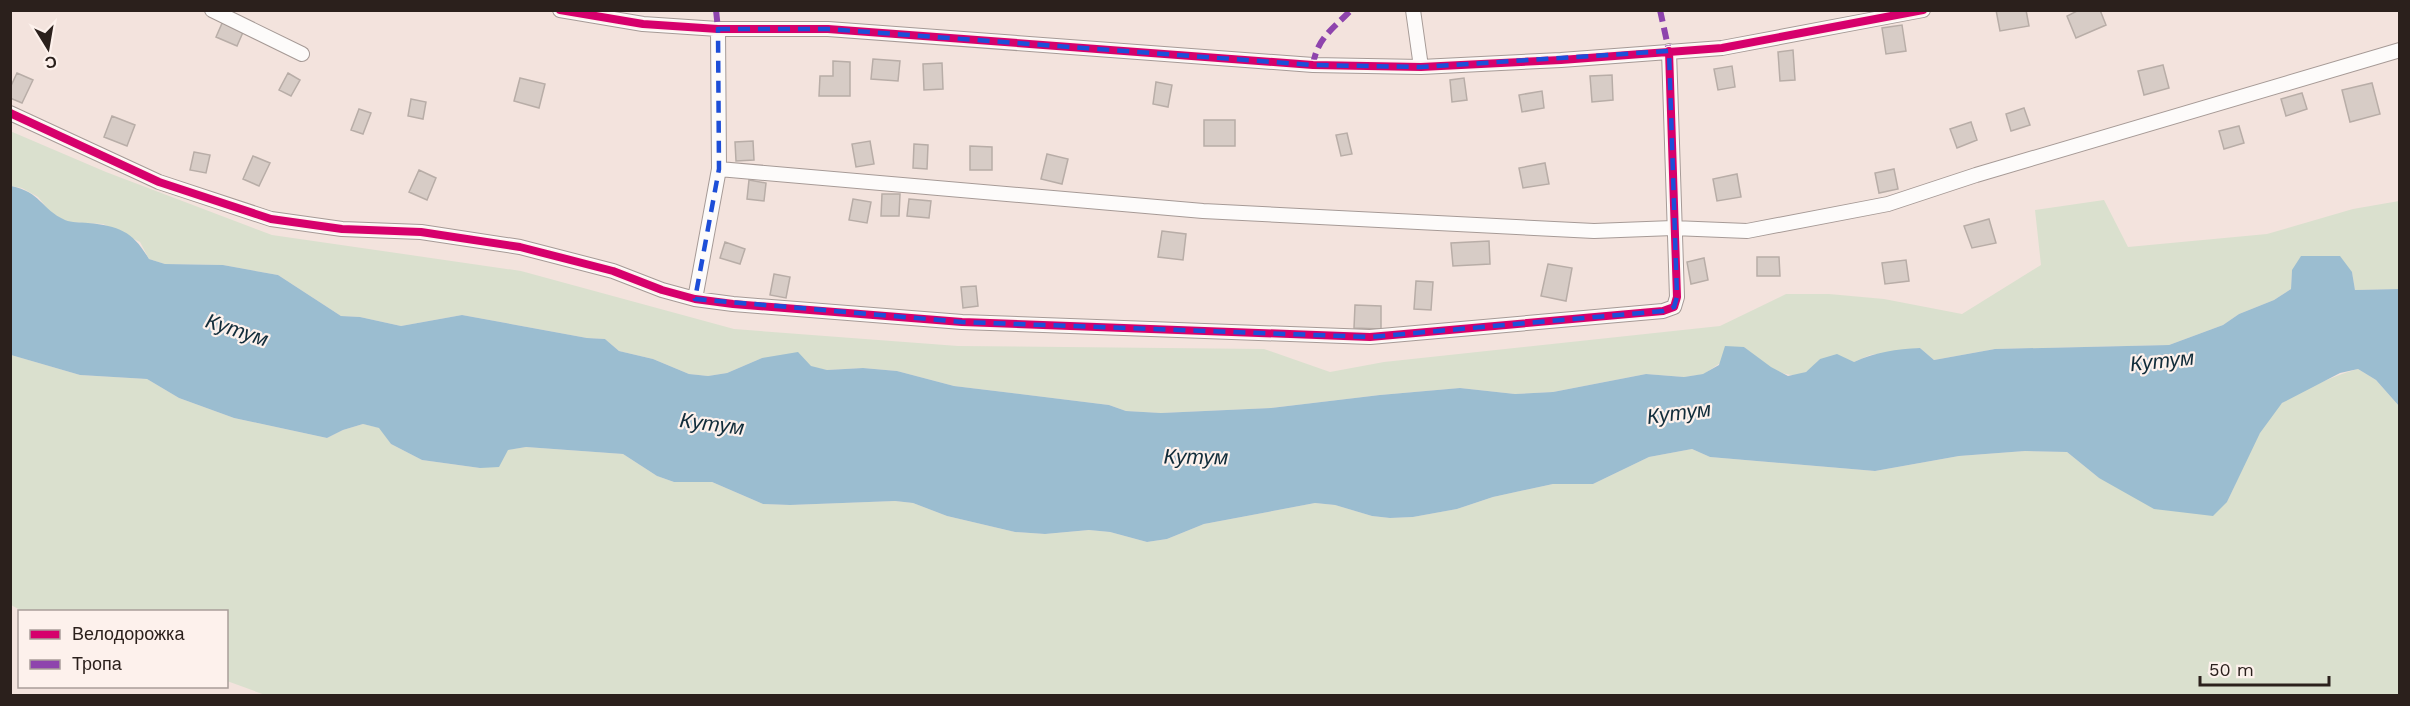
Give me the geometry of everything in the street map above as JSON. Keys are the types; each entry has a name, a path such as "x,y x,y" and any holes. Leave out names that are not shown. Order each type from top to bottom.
{"street":[{"path":"212,10 302,54"},
{"path":"560,10 643,24 718,29 828,29 1313,65 1421,67 1561,60 1722,48 1923,10"},
{"path":"1413,10 1421,67"},
{"path":"695,298 719,169 718,29"},
{"path":"719,169 1203,211 1594,231 1673,228 1747,231 1888,204 1976,175 2400,50"},
{"path":"10,113 159,182 272,219 342,229 421,232 520,247 613,271 662,290 695,298 733,304 962,322 1370,337 1664,311 1674,307 1677,297 1669,51"}],"highlighted area":[{"path":"718,29 828,29 1313,65 1421,67 1669,51 1677,297 1674,307 1663,311 1370,337 962,322 695,299 719,169"}],"green space":[{"path":"10,131 106,172 272,235 521,271 734,329 958,346 1264,349 1330,372 1384,362 1720,326 1786,294 1829,294 1884,299 1962,314 2041,265 2035,210 2104,200 2128,247 2267,234 2353,209 2399,201 2399,289 2355,290 2352,272 2292,270 2291,289 2274,300 2239,314 2223,325 2169,345 1995,349 1934,360 1920,348 1870,355 1854,362 1820,359 1808,371 1797,375 1789,375 1765,364 1744,347 1704,374 1684,377 1646,374 1553,392 1515,394 1460,388 1271,408 1161,413 1126,411 1109,405 954,386 897,371 863,368 827,370 762,358 727,373 708,376 689,374 653,359 619,351 605,339 587,338 462,315 401,326 360,317 341,316 278,275 223,265 165,264 149,259 140,242 103,224 68,222 51,213 38,197 22,188 11,186"},
{"path":"11,355 80,375 147,379 179,398 234,418 327,438 363,424 380,428 391,444 422,460 480,468 507,450 526,447 623,454 657,476 674,482 712,482 763,504 895,501 913,503 947,516 1015,532 1045,534 1089,530 1110,532 1147,542 1167,539 1204,524 1315,503 1335,505 1372,516 1413,517 1457,509 1493,497 1553,484 1593,484 1649,457 1692,449 1710,457 1875,471 1959,456 2025,451 2067,452 2099,478 2227,502 2257,437 2281,404 2296,394 2358,369 2376,380 2399,406 2399,695 268,696 228,681 228,610 20,610 11,605"}],"water":[{"name":"Кутум","path":"11,186 29,192 65,220 109,226 125,232 137,242 149,259 165,264 223,265 278,275 341,316 360,317 401,326 462,315 587,338 605,339 619,351 653,359 689,374 708,376 727,373 762,358 798,352 811,366 827,370 863,368 897,371 954,386 1109,405 1126,411 1161,413 1271,408 1460,388 1515,394 1553,392 1646,374 1684,377 1703,374 1719,365 1725,346 1744,347 1771,367 1788,376 1806,372 1820,359 1837,354 1854,362 1886,352 1920,348 1934,360 1995,349 2169,345 2223,325 2239,314 2274,300 2291,289 2292,270 2301,256 2340,256 2352,272 2355,290 2399,289 2399,406 2376,380 2358,369 2340,373 2282,403 2260,433 2227,502 2213,516 2154,509 2099,478 2067,452 2025,451 1959,456 1875,471 1710,457 1692,449 1649,457 1593,484 1553,484 1493,497 1457,509 1413,517 1372,516 1335,505 1315,503 1204,524 1167,539 1147,542 1110,532 1089,530 1045,534 1015,532 947,516 913,503 895,501 763,504 712,482 674,482 657,476 623,454 526,447 508,450 499,467 480,468 422,460 391,444 379,428 363,424 327,438 234,418 179,398 147,379 80,375 11,355"}],"building":[{"path":"1996,10 2026,10 2029,26 2000,31"},
{"path":"2079,10 2100,10 2106,25 2076,38 2067,16"},
{"path":"223,21 244,30 237,46 216,37"},
{"path":"1902,25 1906,51 1886,54 1882,28"},
{"path":"1793,50 1795,80 1780,81 1778,52"},
{"path":"873,59 900,61 898,81 871,79"},
{"path":"833,61 850,62 850,96 819,96 820,76 833,76"},
{"path":"942,63 943,89 924,90 923,64"},
{"path":"2163,65 2169,88 2144,95 2138,71"},
{"path":"1732,66 1735,87 1718,90 1714,69"},
{"path":"17,73 33,80 22,103 10,98 10,88"},
{"path":"288,73 300,80 291,96 279,90"},
{"path":"1612,75 1613,100 1592,102 1590,76"},
{"path":"520,78 545,84 539,108 514,101"},
{"path":"1464,78 1467,100 1452,102 1450,80"},
{"path":"1156,82 1172,85 1168,107 1153,104"},
{"path":"2372,83 2380,114 2350,122 2342,90"},
{"path":"1542,91 1544,108 1522,112 1519,95"},
{"path":"2302,93 2307,109 2286,116 2281,99"},
{"path":"411,99 426,102 423,119 408,116"},
{"path":"2024,108 2030,125 2011,131 2006,114"},
{"path":"359,109 371,113 363,134 351,130"},
{"path":"112,116 135,125 127,146 104,137"},
{"path":"1204,120 1235,120 1235,146 1204,146"},
{"path":"1971,122 1977,140 1957,148 1950,129"},
{"path":"2239,126 2244,143 2224,149 2219,131"},
{"path":"1347,133 1352,154 1341,156 1336,135"},
{"path":"753,141 754,160 736,161 735,142"},
{"path":"870,141 874,164 856,167 852,144"},
{"path":"914,144 928,145 927,169 913,168"},
{"path":"970,146 992,147 992,170 970,170"},
{"path":"194,152 210,155 206,173 190,170"},
{"path":"1047,154 1068,159 1062,184 1041,179"},
{"path":"253,156 270,163 259,186 243,179"},
{"path":"1545,163 1549,184 1523,188 1519,168"},
{"path":"1894,169 1898,189 1879,193 1875,173"},
{"path":"419,170 436,178 427,200 409,192"},
{"path":"1737,174 1741,197 1717,201 1713,179"},
{"path":"749,180 766,183 764,201 747,199"},
{"path":"882,194 900,194 899,216 881,216"},
{"path":"853,199 871,202 867,223 849,220"},
{"path":"909,199 931,201 929,218 907,216"},
{"path":"1989,219 1996,243 1972,248 1964,226"},
{"path":"1162,231 1186,234 1183,260 1158,257"},
{"path":"1489,241 1490,264 1453,266 1451,243"},
{"path":"725,242 745,249 740,264 720,258"},
{"path":"1757,257 1779,257 1780,276 1757,276"},
{"path":"1704,258 1708,280 1691,284 1687,262"},
{"path":"1906,260 1909,281 1885,284 1882,263"},
{"path":"1548,264 1572,268 1566,301 1541,296"},
{"path":"774,274 790,277 786,298 770,295"},
{"path":"1416,281 1433,282 1431,310 1414,309"},
{"path":"976,286 978,306 963,308 961,287"},
{"path":"1355,305 1381,306 1381,329 1354,328"}],"marked path":[{"path":"716,10 718,29"},
{"path":"1313,65 1322,41 1351,10"},
{"path":"1660,10 1669,51"}],"cycle path":[{"path":"560,10 643,24 718,29 828,29 1313,65 1421,67 1561,60 1722,48 1923,10"},
{"path":"10,113 159,182 271,219 342,229 421,232 520,247 613,271 662,290 695,299 962,322 1370,337 1663,311 1674,307 1677,297 1669,51"}]}
